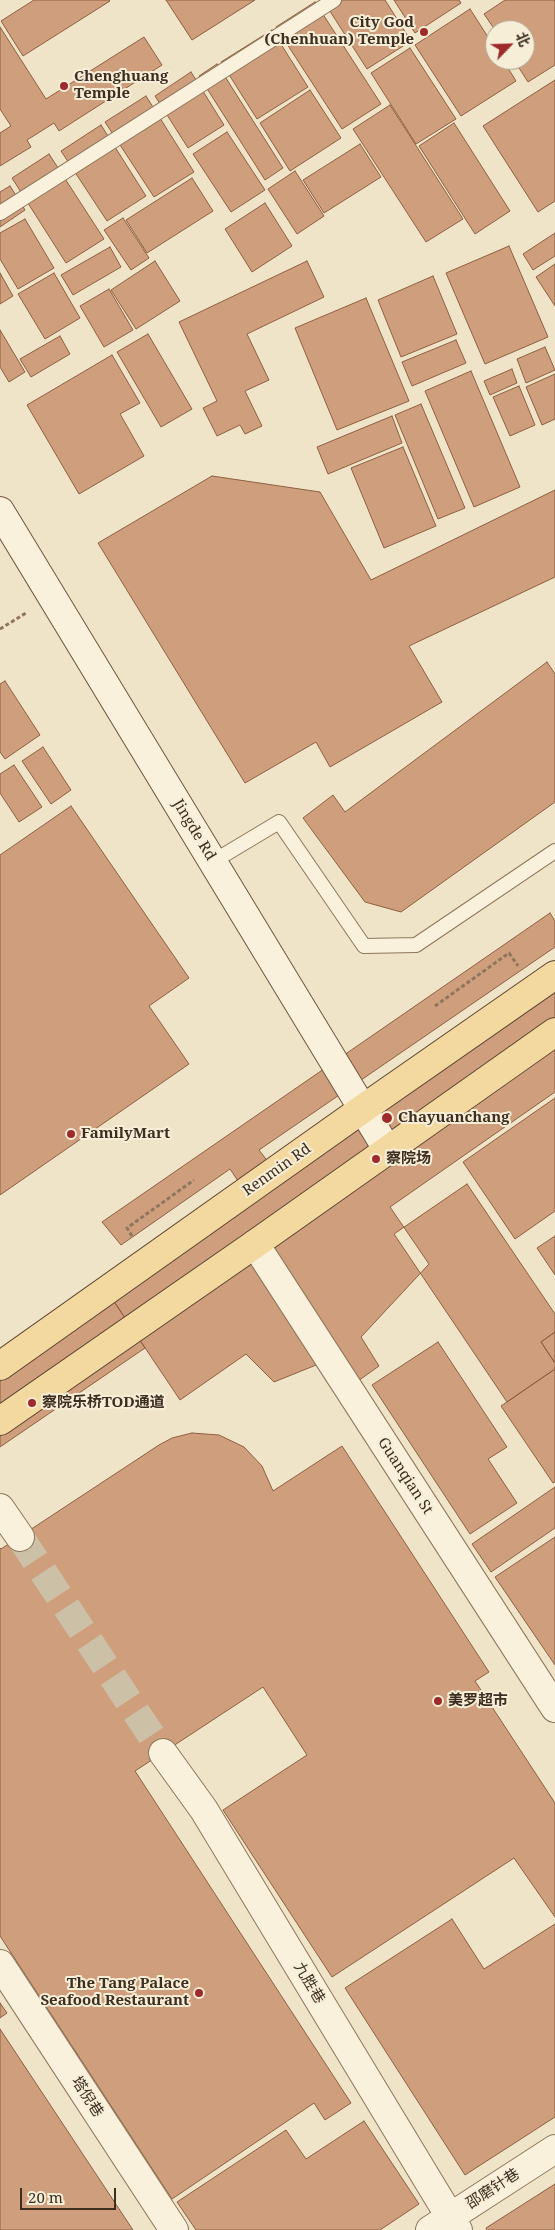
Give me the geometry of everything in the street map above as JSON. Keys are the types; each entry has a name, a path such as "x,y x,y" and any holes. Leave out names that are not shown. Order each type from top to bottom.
{"main road":[{"name":"Renmin Rd","path":"0,1366 555,975"},
{"path":"0,1420 255,1244 555,1032"}],"street":[{"name":"Jingde Rd","path":"0,512 388,1150"},
{"name":"Guanqian St","path":"255,1244 555,1708"},
{"path":"0,1508 20,1537"},
{"name":"九胜巷","path":"163,1753 204,1810 446,2226"},
{"name":"塔倪巷","path":"0,1964 174,2230"},
{"name":"邵磨针巷","path":"446,2226 555,2149"}],"lane":[{"path":"0,213 334,0"},
{"path":"214,861 279,822 364,946 416,945 555,851"}],"path":[{"path":"435,1006 509,953"},
{"path":"127,1228 194,1180"}],"building":[{"path":"34,0 110,1 23,56 1,21"},
{"path":"166,0 255,0 192,40"},
{"path":"334,0 385,0 411,41 367,69 326,5"},
{"path":"394,0 459,0 461,3 415,33"},
{"path":"505,0 555,0 555,65 528,82 520,70 535,70 535,20 488,20 484,14"},
{"path":"315,2 381,104 342,129 276,27"},
{"path":"470,9 485,32 485,70 509,70 516,81 461,116 415,45"},
{"path":"0,27 46,99 144,37 162,65 59,131 54,123 27,140 31,147 0,166 0,133 11,126 0,109"},
{"path":"272,30 308,87 257,119 221,62"},
{"path":"410,48 456,119 416,144 371,73"},
{"path":"217,64 283,168 265,180 199,76"},
{"path":"191,72 224,125 188,148 155,96"},
{"path":"555,80 555,201 538,212 483,126"},
{"path":"310,90 341,138 290,171 260,123"},
{"path":"146,96 194,172 154,197 105,122"},
{"path":"390,105 463,219 426,242 353,129"},
{"path":"454,123 510,211 475,234 419,146"},
{"path":"101,125 146,196 107,221 61,151"},
{"path":"227,132 265,190 231,212 193,154"},
{"path":"360,144 381,177 324,213 303,180"},
{"path":"49,154 104,239 66,263 12,178"},
{"path":"295,171 324,216 297,234 268,189"},
{"path":"192,178 213,211 147,253 126,220"},
{"path":"10,186 25,210 0,227 0,192"},
{"path":"265,203 292,246 252,272 225,229"},
{"path":"123,218 149,258 131,270 104,230"},
{"path":"25,219 54,268 18,289 0,259 0,233"},
{"path":"555,233 555,256 533,270 523,254"},
{"path":"509,246 548,337 485,364 446,273"},
{"path":"110,247 121,267 73,295 61,275"},
{"path":"155,261 180,301 136,329 111,290"},
{"path":"307,261 324,297 247,334 269,380 245,391 262,426 245,434 240,425 217,436 203,408 217,401 179,322"},
{"path":"555,264 555,306 536,277"},
{"path":"0,273 13,296 0,304"},
{"path":"54,273 80,318 45,339 18,294"},
{"path":"433,276 457,334 401,357 378,300"},
{"path":"109,289 133,330 104,347 80,306"},
{"path":"366,298 409,401 337,430 295,328"},
{"path":"0,330 25,372 9,382 0,367"},
{"path":"148,334 192,409 161,427 117,352"},
{"path":"60,336 70,354 31,377 20,359"},
{"path":"456,340 466,363 412,386 402,362"},
{"path":"545,347 555,370 526,383 517,359"},
{"path":"112,355 140,403 120,414 144,456 79,494 27,405"},
{"path":"512,369 517,383 490,395 484,381"},
{"path":"471,371 520,487 474,507 425,391"},
{"path":"555,374 555,419 542,425 526,387"},
{"path":"519,386 535,425 510,436 493,397"},
{"path":"421,404 465,508 438,519 395,415"},
{"path":"392,416 402,443 328,474 317,447"},
{"path":"403,447 436,526 384,548 351,468"},
{"path":"212,476 320,492 371,580 555,490 555,577 409,646 442,702 330,767 316,742 245,783 98,543"},
{"path":"547,662 555,674 555,802 401,912 365,902 303,818 333,795 345,812"},
{"path":"5,681 40,735 5,759 0,752 0,684"},
{"path":"43,747 71,790 51,804 22,761"},
{"path":"14,765 42,807 19,822 0,793 0,774"},
{"path":"71,806 189,978 149,1006 189,1064 0,1195 0,855"},
{"name":"察院场","path":"550,913 555,921 555,947 259,1150 276,1172 555,980 555,1092 390,1207 429,1264 361,1337 379,1366 351,1386 331,1359 274,1382 246,1354 180,1400 105,1288 246,1193 230,1169 121,1245 102,1222"},
{"path":"555,1098 555,1211 515,1239 463,1162"},
{"path":"467,1184 555,1314 555,1332 541,1342 555,1363 555,1369 507,1402 394,1234"},
{"path":"555,1236 555,1275 537,1248"},
{"name":"察院乐桥TOD通道","path":"105,1288 145,1348 0,1447 0,1359"},
{"path":"555,1332 555,1363 541,1342"},
{"path":"438,1342 507,1447 488,1459 517,1503 470,1534 372,1385"},
{"path":"555,1369 555,1482 553,1483 501,1406"},
{"path":"192,1433 219,1435 244,1447 262,1466 273,1491 342,1446 489,1672 475,1681 555,1803 555,1917 514,1858 332,1977 223,1810 307,1755 263,1687 135,1771 351,2103 325,2120 314,2103 172,2199 0,1936 0,1548 159,1445 172,1438"},
{"path":"555,1487 555,1528 491,1572 472,1544"},
{"path":"555,1537 555,1665 495,1577"},
{"path":"452,1919 484,1969 555,1924 555,2117 465,2175 345,1988"},
{"path":"0,2003 7,2013 0,2018"},
{"path":"0,2029 133,2230 0,2230"},
{"path":"364,2121 419,2204 380,2230 196,2230 177,2202 286,2130 306,2159"},
{"path":"555,2184 555,2230 487,2230 486,2228"}],"tunnel":[{"path":"20,1537 163,1753"}],"place":[{"name":"City God (Chenhuan) Temple","path":"424,32"},
{"name":"Chenghuang Temple","path":"64,86"},
{"name":"Chayuanchang","path":"387,1118"},
{"name":"FamilyMart","path":"71,1134"},
{"name":"察院场","path":"376,1159"},
{"name":"察院乐桥TOD通道","path":"32,1403"},
{"name":"美罗超市","path":"438,1701"},
{"name":"The Tang Palace Seafood Restaurant","path":"199,1993"}]}
